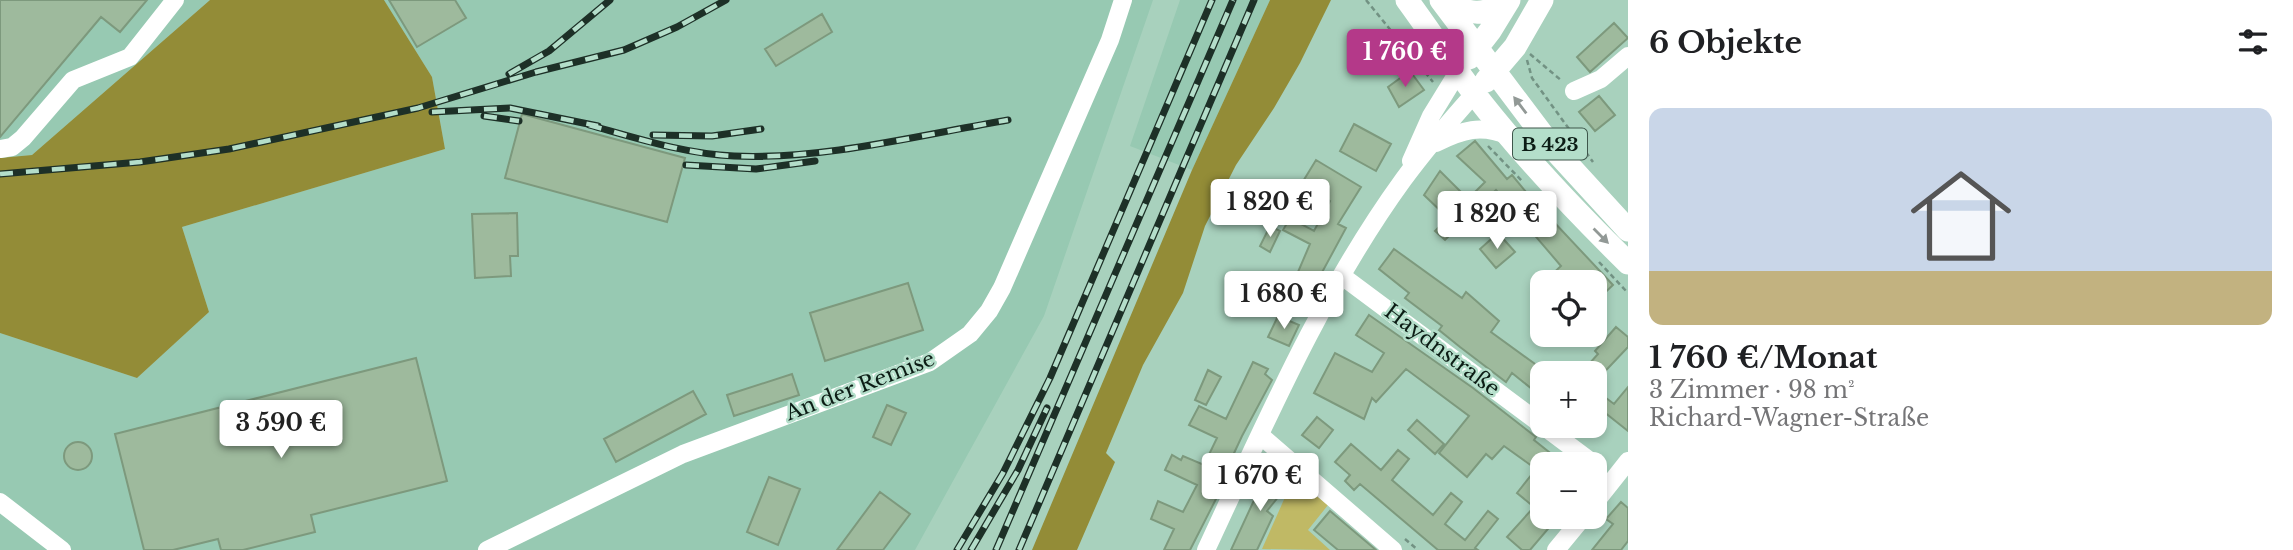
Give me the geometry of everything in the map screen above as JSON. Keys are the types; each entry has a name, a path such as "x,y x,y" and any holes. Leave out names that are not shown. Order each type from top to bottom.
{"main road":[{"name":"B 423","path":"1407,0 1474,94 1509,136 1565,201 1628,263"},
{"path":"1458,72 1477,48 1507,0"},
{"path":"1442,2 1478,13 1490,11 1507,0"},
{"path":"1474,94 1515,47 1542,0"},
{"name":"B 423","path":"1442,2 1551,146 1628,230"}],"street":[{"path":"0,149 12,147 23,138 73,79 130,57 175,0"},
{"name":"An der Remise","path":"487,550 683,454 930,362 970,334 989,311 1002,288 1110,40 1123,0"},
{"path":"1574,91 1601,79 1628,56"},
{"path":"1403,180 1431,116 1458,72"},
{"path":"1206,550 1260,435 1342,276 1403,180 1474,94"},
{"path":"1433,144 1478,128 1493,129 1509,136"},
{"name":"Haydnstraße","path":"1342,276 1530,416"},
{"path":"1260,435 1393,550"},
{"name":"Haydnstraße","path":"1559,438 1578,452"},
{"path":"1607,489 1628,461"},
{"name":"Haydnstraße","path":"1607,473 1615,479"},
{"path":"0,502 62,550"},
{"path":"1556,550 1573,529"}],"path":[{"path":"1366,0 1422,69"},
{"path":"1574,91 1527,52 1527,65 1532,78 1593,163"}],"shaded area":[{"path":"0,0 210,0 32,155 0,158"},
{"path":"210,0 384,0 432,77 445,149 182,227 209,312 137,378 0,333 0,158 32,155"},
{"path":"384,0 1153,0 1044,316 915,550 0,550 0,333 137,378 209,312 182,227 445,149 432,77"},
{"path":"1180,0 1270,0 1192,170 1130,146"},
{"path":"1270,0 1331,0 1300,63 1236,165 1205,226 1183,293 1143,365 1106,453 1115,462 1077,550 1032,550 1192,170"},
{"path":"1294,477 1328,505 1308,530 1330,550 1262,549"}],"building":[{"path":"0,0 147,0 120,32 101,17 0,137"},
{"path":"389,0 455,0 466,18 417,47"},
{"path":"822,14 832,32 776,66 765,49"},
{"path":"1614,23 1628,38 1590,72 1577,57"},
{"path":"1381,42 1394,57 1376,71 1364,57"},
{"path":"1410,71 1424,90 1399,107 1388,87"},
{"path":"1599,96 1615,115 1595,131 1579,112"},
{"path":"522,114 685,158 667,222 505,178"},
{"path":"1354,124 1391,144 1376,171 1340,151"},
{"path":"1475,141 1507,179 1512,175 1550,221 1552,220 1599,270 1557,270 1561,266 1496,190 1445,240 1435,231 1448,218 1424,195 1440,171 1468,199 1485,182 1457,156"},
{"path":"1316,160 1361,187 1338,224 1346,228 1306,302 1289,293 1310,244 1283,230 1290,218 1314,231 1330,201 1302,183"},
{"path":"517,213 518,256 510,256 511,276 475,278 472,214"},
{"path":"1270,226 1280,231 1270,252 1260,246"},
{"path":"1498,233 1515,252 1496,268 1480,249"},
{"path":"1394,249 1462,298 1466,292 1499,321 1491,332 1531,361 1530,387 1512,373 1506,382 1460,347 1439,330 1442,326 1405,298 1409,293 1379,269"},
{"path":"1607,279 1613,285 1607,291"},
{"path":"908,283 923,330 825,361 810,313"},
{"path":"1369,315 1473,388 1530,432 1530,438 1535,438 1534,440 1549,452 1530,452 1530,465 1504,446 1492,459 1486,454 1467,477 1439,453 1469,416 1406,369 1376,402 1372,398 1364,419 1314,393 1335,353 1372,372 1384,353 1356,335"},
{"path":"1278,316 1299,325 1289,346 1268,337"},
{"path":"1616,327 1628,337 1628,347 1607,369 1607,361 1592,361 1598,354 1595,351 1598,347 1607,347 1607,337"},
{"path":"416,358 447,481 311,515 315,532 243,550 221,550 218,539 173,550 144,550 115,434"},
{"path":"1253,362 1268,369 1265,374 1272,380 1242,436 1215,494 1218,495 1190,550 1164,550 1174,529 1151,519 1158,501 1183,512 1197,485 1165,470 1172,455 1181,460 1183,456 1204,465 1217,438 1189,425 1199,406 1226,419"},
{"path":"1208,370 1221,377 1206,405 1195,400"},
{"path":"792,374 799,395 734,416 727,395"},
{"path":"1628,387 1628,431 1607,414 1607,399 1614,404"},
{"path":"693,391 706,414 616,462 604,439"},
{"path":"887,405 906,413 891,445 873,437"},
{"path":"1317,417 1333,430 1319,448 1302,435"},
{"path":"1417,420 1444,444 1435,454 1408,430"},
{"path":"78,442 88,446 92,456 88,466 78,470 68,466 64,456 68,446"},
{"path":"1351,444 1381,470 1398,450 1409,459 1392,480 1433,515 1451,493 1462,502 1445,524 1465,540 1488,511 1498,519 1475,548 1478,550 1438,550 1360,484 1354,490 1345,481 1350,475 1335,462"},
{"path":"1269,468 1288,477 1279,496 1267,511 1273,516 1257,550 1231,550"},
{"path":"769,477 800,489 778,545 747,532"},
{"path":"1530,477 1530,504 1517,493"},
{"path":"880,492 910,514 883,550 837,550"},
{"path":"1621,502 1628,508 1628,541 1621,550 1592,550 1613,524 1607,518"},
{"path":"1330,511 1376,550 1338,550 1314,530"},
{"path":"1530,511 1530,529 1548,529 1530,550 1522,550 1507,537"}],"railway":[{"path":"509,74 549,51 610,0"},
{"path":"0,174 140,162 229,149 418,108 536,72 624,50 677,27 726,0"},
{"path":"957,550 1003,473 1050,378 1212,0"},
{"path":"996,550 1233,0"},
{"path":"1019,550 1254,0"},
{"path":"432,112 510,108 598,126"},
{"path":"484,116 519,121"},
{"path":"589,125 697,152 768,156 871,145 1008,120"},
{"path":"653,135 712,136 761,129"},
{"path":"686,165 756,169 815,161"},
{"path":"971,550 1018,470 1047,408"}]}
